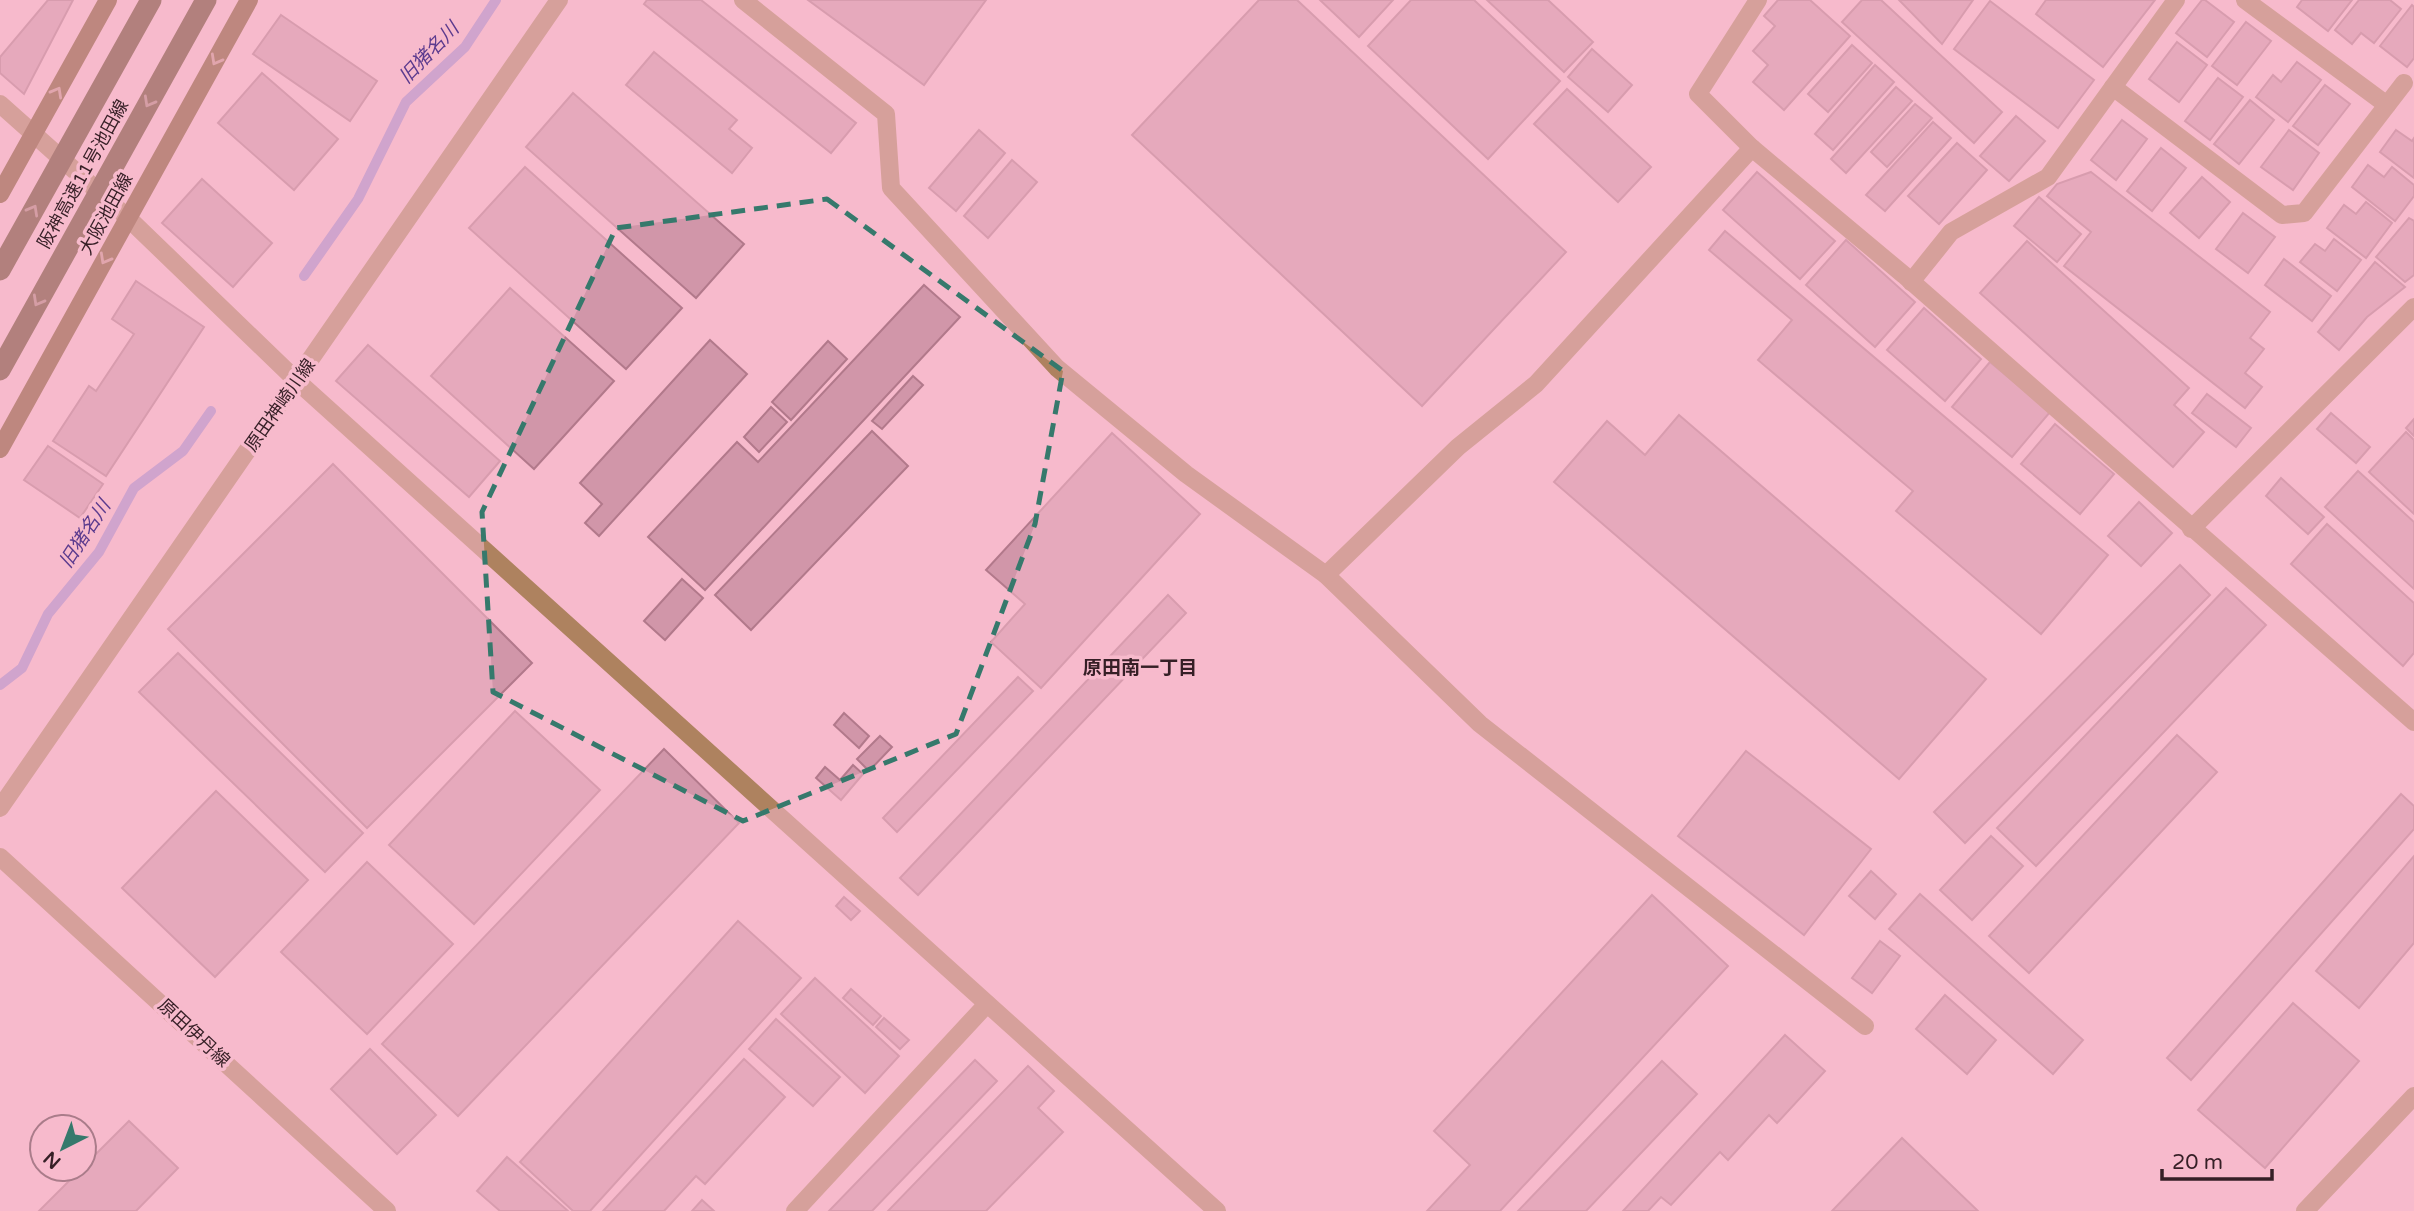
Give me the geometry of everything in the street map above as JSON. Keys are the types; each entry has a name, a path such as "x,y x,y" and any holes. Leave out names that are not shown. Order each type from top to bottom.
{"highway":[{"name":"阪神高速11号池田線","path":"0,270 151,0"},
{"name":"阪神高速11号池田線","path":"0,370 206,0"}],"main road":[{"path":"0,194 108,0"},
{"name":"大阪池田線","path":"0,449 249,0"}],"street":[{"name":"原田神崎川線","path":"0,808 559,0"},
{"path":"743,0 886,114 891,188 1057,368 1186,474 1326,575 1480,723 1865,1026"},
{"path":"1758,0 1698,94 1752,148 1911,282 2414,722"},
{"path":"1911,282 1951,232 2048,177 2176,0"},
{"path":"2245,0 2387,105"},
{"path":"2113,87 2282,215 2304,213 2403,83"},
{"path":"0,104 128,218 297,381 1217,1211"},
{"path":"1326,575 1458,447 1535,384 1752,148"},
{"path":"2191,529 2414,307"},
{"name":"原田伊丹線","path":"0,857 387,1211"},
{"path":"795,1211 987,1004"},
{"path":"2305,1211 2414,1096"}],"highlighted area":[{"path":"827,199 1063,371 1035,524 956,734 743,821 493,692 482,512 616,228"}],"building":[{"path":"48,0 73,0 24,94 0,73 0,57"},
{"path":"647,0 701,0 856,123 831,153 644,4"},
{"path":"808,0 986,0 924,85"},
{"path":"1259,0 1297,0 1566,252 1422,406 1132,135"},
{"path":"1320,0 1393,0 1359,37"},
{"path":"1411,0 1474,0 1560,81 1488,159 1368,46"},
{"path":"1487,0 1548,0 1593,42 1564,72"},
{"path":"1778,0 1810,0 1850,36 1784,110 1753,82 1768,65 1753,51 1775,26 1764,16"},
{"path":"1862,0 1881,0 2002,112 1974,143 1842,22"},
{"path":"1899,0 1973,0 1942,44"},
{"path":"2046,0 2155,0 2103,67 2036,14"},
{"path":"2202,0 2234,22 2207,57 2176,33"},
{"path":"2302,0 2352,0 2328,31 2297,7"},
{"path":"2359,0 2390,0 2401,9 2374,43 2361,33 2352,44 2335,30"},
{"path":"1990,1 2094,80 2058,128 1954,49"},
{"path":"2412,5 2414,58 2407,67 2380,46"},
{"path":"281,15 377,81 350,121 253,54"},
{"path":"2246,22 2271,41 2237,85 2212,66"},
{"path":"2177,42 2207,65 2179,102 2149,79"},
{"path":"1852,45 1872,63 1828,112 1808,94"},
{"path":"1592,49 1632,85 1608,112 1568,77"},
{"path":"654,52 737,120 729,129 752,148 732,173 626,85"},
{"path":"2297,62 2321,80 2288,122 2256,97 2273,75 2281,82"},
{"path":"1875,65 1894,82 1833,150 1815,134"},
{"path":"262,73 338,139 294,190 218,123"},
{"path":"2218,78 2243,97 2210,140 2185,121"},
{"path":"2325,85 2350,104 2318,145 2293,126"},
{"path":"1896,87 1912,101 1846,173 1831,159"},
{"path":"1567,89 1651,167 1618,202 1534,124"},
{"path":"573,93 744,244 696,298 526,147"},
{"path":"2250,100 2274,120 2239,164 2214,144"},
{"path":"1915,104 1932,118 1887,167 1871,152"},
{"path":"2016,116 2045,141 2009,181 1980,156"},
{"path":"2122,120 2147,139 2116,180 2091,160"},
{"path":"1933,122 1951,138 1885,211 1866,195"},
{"path":"979,130 1005,153 956,211 929,188"},
{"path":"2289,130 2319,153 2293,190 2261,167"},
{"path":"2396,130 2412,141 2414,138 2414,178 2380,152"},
{"path":"1957,143 1987,170 1939,224 1908,196"},
{"path":"2161,148 2186,168 2152,211 2127,191"},
{"path":"1012,160 1037,182 988,238 964,216"},
{"path":"2368,165 2384,177 2392,167 2414,185 2414,196 2395,221 2352,187"},
{"path":"525,167 682,308 626,369 469,228"},
{"path":"1757,172 1835,241 1800,279 1723,210"},
{"path":"2091,172 2270,312 2250,338 2264,349 2245,373 2262,387 2245,408 2064,266 2091,232 2047,196 2057,184"},
{"path":"2202,177 2230,202 2199,238 2170,213"},
{"path":"202,179 272,243 233,287 162,223"},
{"path":"2039,197 2081,234 2057,262 2014,226"},
{"path":"2366,202 2392,223 2366,258 2327,228 2344,205 2356,214"},
{"path":"2243,213 2275,237 2248,273 2216,249"},
{"path":"2409,218 2414,221 2414,275 2405,282 2376,257"},
{"path":"1725,231 2108,555 2041,634 1896,511 1913,491 1758,360 1792,320 1709,250"},
{"path":"2334,239 2361,260 2337,291 2300,262 2315,244 2325,251"},
{"path":"1846,240 1915,302 1875,347 1806,285"},
{"path":"2027,241 2189,388 2174,405 2204,432 2173,467 1980,293"},
{"path":"2284,259 2331,296 2312,321 2265,285"},
{"path":"2375,262 2405,287 2367,317 2339,350 2318,332"},
{"path":"136,281 204,327 106,476 53,441 89,386 96,391 134,334 112,319"},
{"path":"924,285 960,317 705,590 648,537 737,442 758,462"},
{"path":"510,288 614,381 534,469 431,376"},
{"path":"1924,308 1981,359 1945,401 1887,350"},
{"path":"710,340 747,374 599,536 585,523 602,504 580,483"},
{"path":"828,341 847,359 791,420 772,402"},
{"path":"368,345 500,461 469,497 336,381"},
{"path":"1990,362 2050,412 2012,457 1952,407"},
{"path":"913,376 923,385 882,429 872,421"},
{"path":"2207,394 2251,428 2236,447 2192,413"},
{"path":"771,407 787,422 759,452 744,437"},
{"path":"2331,413 2370,447 2356,463 2317,429"},
{"path":"1679,415 1986,679 1899,779 1554,482 1607,421 1645,455"},
{"path":"2414,419 2414,436 2406,428"},
{"path":"2055,424 2114,474 2080,514 2021,464"},
{"path":"872,431 908,466 751,630 715,595"},
{"path":"2406,432 2414,440 2414,514 2369,472"},
{"path":"1112,433 1200,514 1041,688 991,642 1025,604 986,570"},
{"path":"48,446 103,484 80,518 24,480"},
{"path":"333,464 532,663 367,828 168,629"},
{"path":"2358,471 2414,522 2414,589 2325,507"},
{"path":"2281,478 2324,517 2308,534 2266,496"},
{"path":"2139,502 2172,533 2141,566 2108,536"},
{"path":"2327,524 2414,603 2414,653 2403,666 2291,564"},
{"path":"2180,565 2210,595 1965,843 1934,812"},
{"path":"682,579 703,598 665,640 644,621"},
{"path":"2226,588 2266,625 2036,866 1997,828"},
{"path":"1168,595 1186,613 918,895 900,878"},
{"path":"178,653 363,833 325,872 139,692"},
{"path":"1018,677 1033,691 897,832 883,818"},
{"path":"515,711 600,790 474,924 389,845"},
{"path":"844,713 869,736 859,748 834,725"},
{"path":"2177,735 2217,772 2029,973 1989,936"},
{"path":"880,736 892,747 869,771 857,759"},
{"path":"664,749 739,823 458,1116 382,1044"},
{"path":"1746,751 1871,849 1804,935 1678,836"},
{"path":"853,765 863,774 841,800 816,778 825,767 840,780"},
{"path":"216,791 308,880 215,977 122,888"},
{"path":"2401,794 2414,806 2414,829 2191,1080 2167,1058"},
{"path":"1991,836 2023,866 1972,920 1940,890"},
{"path":"2414,856 2414,943 2359,1008 2316,971"},
{"path":"367,862 453,944 367,1034 281,952"},
{"path":"1871,871 1896,894 1875,919 1849,896"},
{"path":"1920,894 2083,1040 2053,1074 1889,929"},
{"path":"1652,895 1728,966 1500,1211 1427,1211 1470,1165 1434,1131"},
{"path":"844,897 860,911 851,920 836,906"},
{"path":"738,921 801,978 590,1211 573,1211 520,1162"},
{"path":"1880,941 1900,956 1872,993 1852,978"},
{"path":"815,978 899,1056 865,1093 781,1014"},
{"path":"851,989 881,1016 873,1025 843,998"},
{"path":"1945,995 1996,1040 1967,1074 1916,1029"},
{"path":"2293,1003 2359,1061 2265,1168 2198,1110"},
{"path":"884,1018 909,1040 900,1049 876,1027"},
{"path":"776,1019 840,1077 813,1106 749,1049"},
{"path":"1785,1035 1825,1071 1777,1123 1769,1115 1728,1160 1720,1152 1671,1205 1661,1197 1648,1211 1623,1211"},
{"path":"370,1049 436,1115 397,1154 331,1089"},
{"path":"744,1059 785,1097 705,1184 696,1176 664,1211 603,1211"},
{"path":"975,1060 997,1081 872,1211 829,1211"},
{"path":"1662,1061 1697,1094 1586,1211 1518,1211"},
{"path":"1028,1066 1054,1091 1038,1108 1063,1132 986,1211 888,1211"},
{"path":"129,1121 178,1168 136,1211 39,1211 67,1183 98,1183 98,1152"},
{"path":"1902,1138 1978,1211 1832,1211"},
{"path":"507,1157 568,1211 500,1211 477,1191"},
{"path":"702,1200 714,1211 692,1211"}],"waterway":[{"name":"旧猪名川","path":"304,276 358,199 406,102 465,47 496,0"},
{"name":"旧猪名川","path":"0,685 22,668 48,614 99,552 134,488 183,451 211,411"}],"district":[{"name":"原田南一丁目","path":"1140,668"}]}
